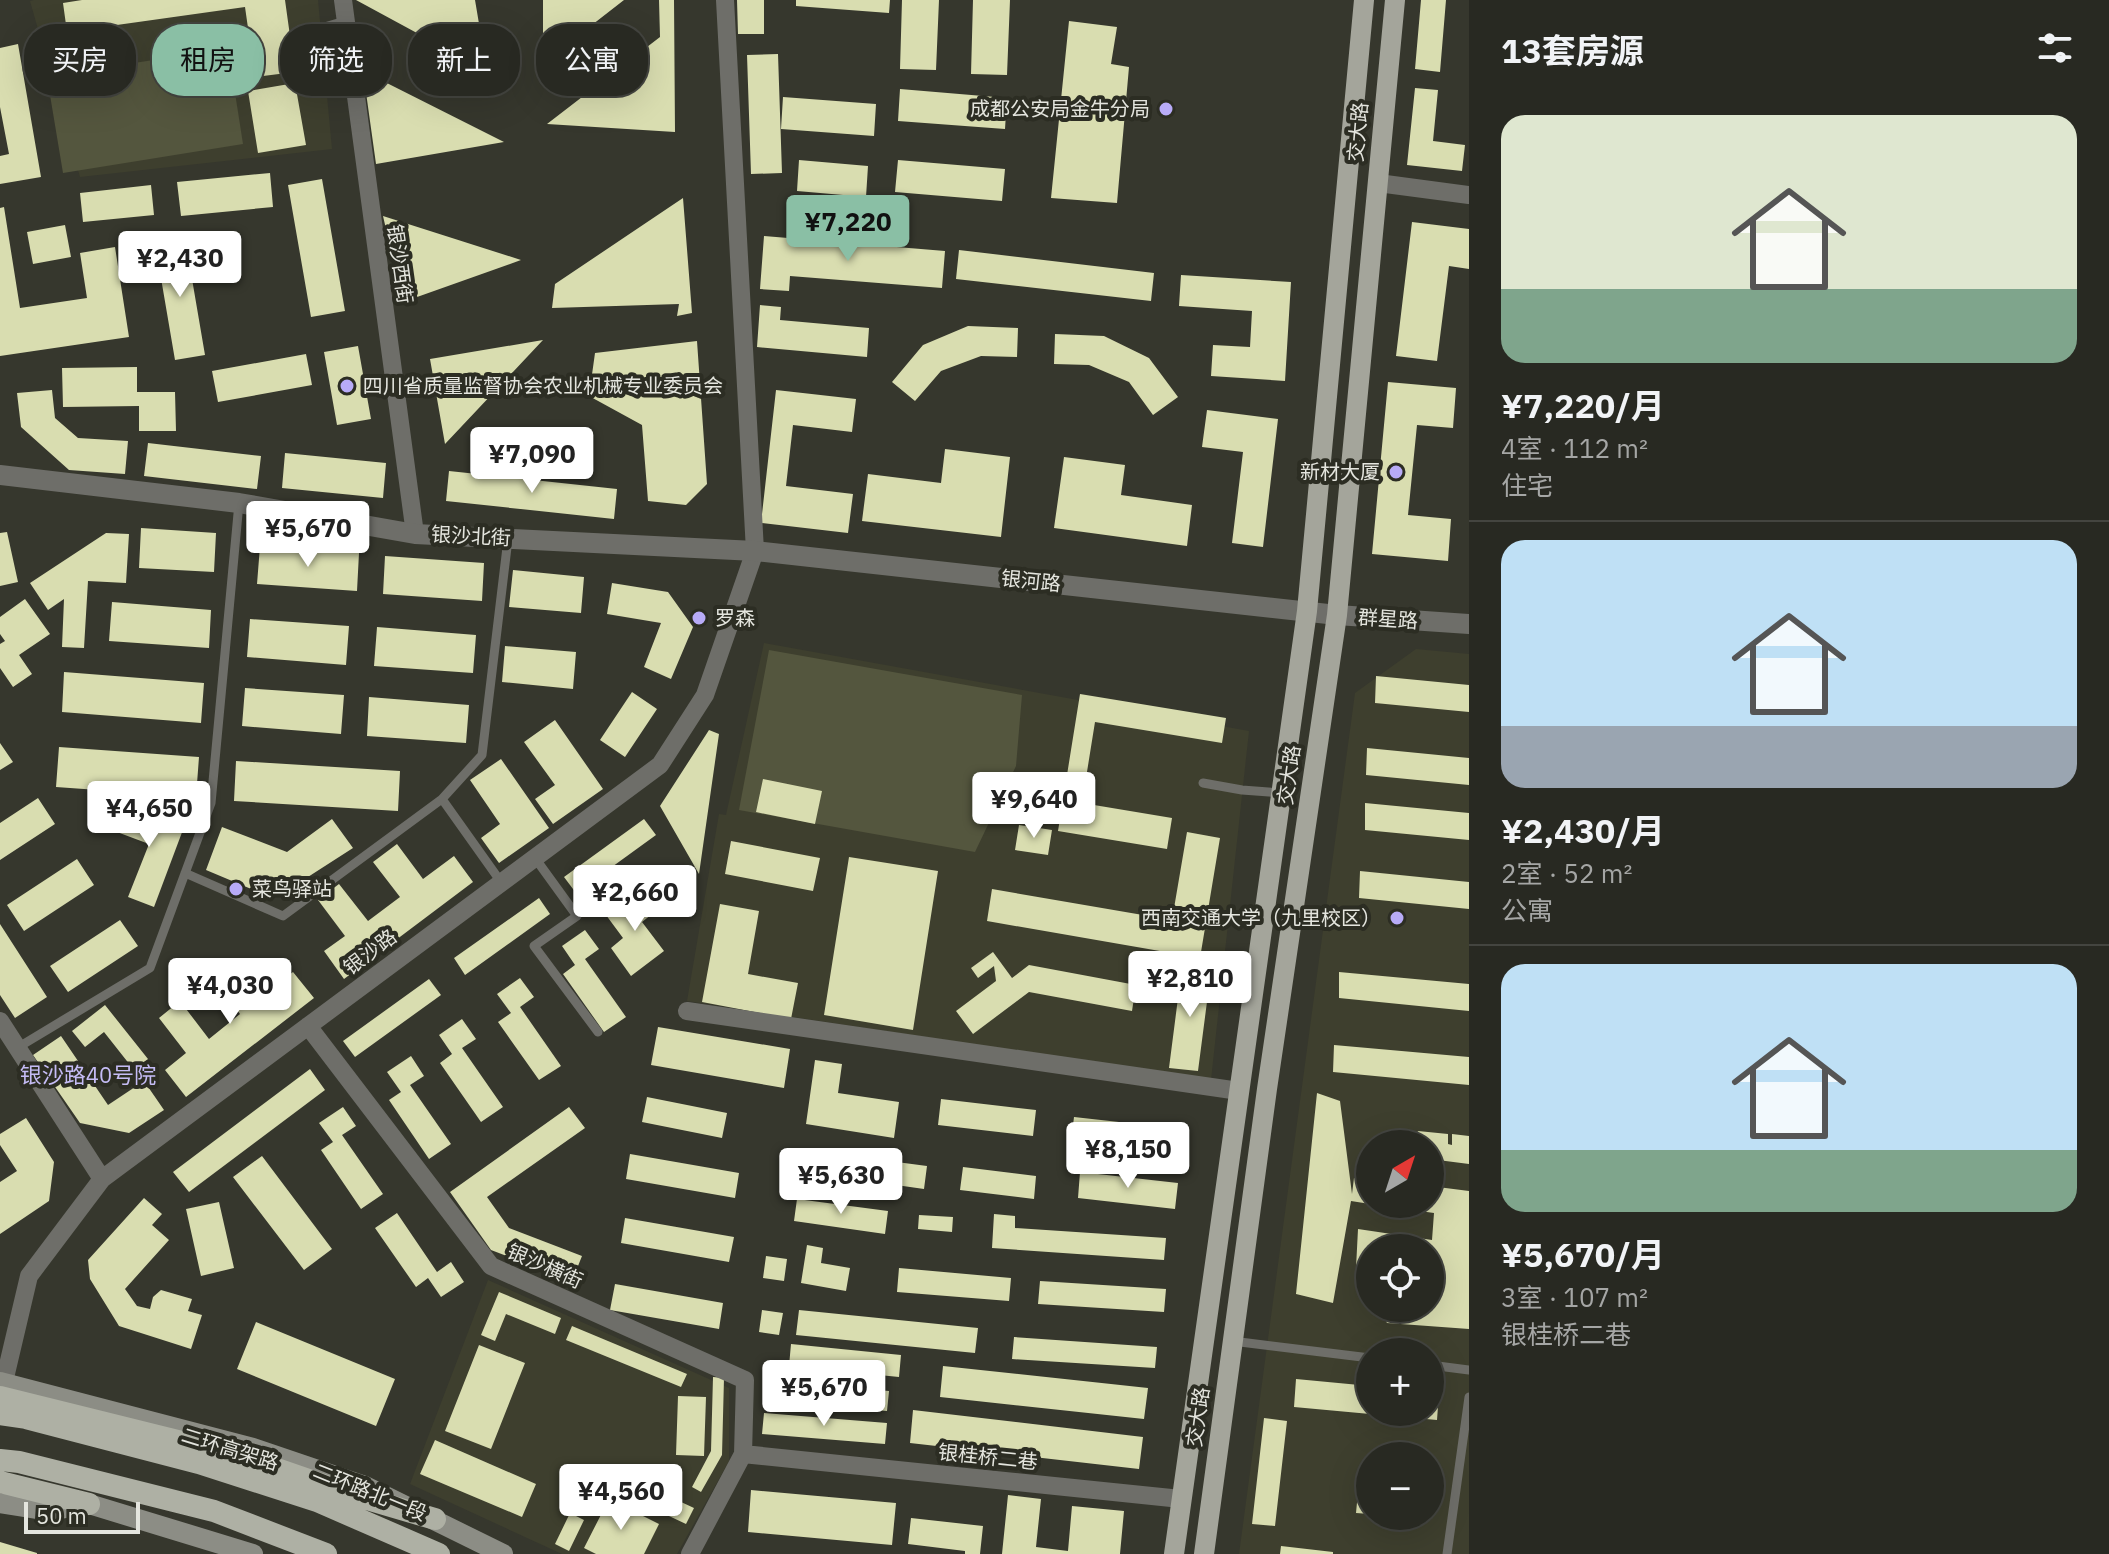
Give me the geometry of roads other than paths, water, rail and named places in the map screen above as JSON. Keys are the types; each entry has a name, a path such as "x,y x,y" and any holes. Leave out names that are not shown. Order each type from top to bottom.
{"highway":[{"path":"1,1387 242,1457 343,1492 435,1519"},
{"name":"二环高架路","path":"0,1414 199,1463 317,1501 439,1554"},
{"path":"0,1460 19,1462 214,1511 326,1554"},
{"path":"0,1482 89,1504"}],"main road":[{"name":"交大路","path":"1174,1554 1307,611 1364,0"},
{"name":"交大路","path":"1204,1554 1337,615 1395,0"},
{"name":"二环路北一段","path":"1,1387 253,1448 365,1486 503,1554"},
{"path":"0,1503 49,1511 89,1504 253,1554"}],"street":[{"name":"银沙西街","path":"343,0 415,534"},
{"path":"725,0 755,551"},
{"path":"1378,183 1469,195"},
{"name":"银沙北街","path":"0,475 239,503 415,534 755,551"},
{"name":"银河路","path":"755,551 1307,611"},
{"name":"银沙路","path":"1,1387 29,1276 102,1179 660,765 705,695 755,551"},
{"name":"群星路","path":"1307,611 1469,624"},
{"path":"687,1011 1239,1091"},
{"path":"0,1021 102,1179"},
{"name":"银沙横街","path":"308,1026 491,1266 745,1380 743,1454"},
{"path":"690,1554 743,1454"},
{"name":"银桂桥二巷","path":"743,1454 1181,1499"}],"lane":[{"path":"335,24 345,21"},
{"path":"17,1048 150,968 211,803 239,503"},
{"path":"185,873 283,916 442,799 482,755 508,538"},
{"path":"1203,783 1281,793"},
{"path":"442,799 501,882"},
{"path":"535,858 577,916 534,946 598,1032"},
{"path":"1232,1341 1356,1356"},
{"path":"1444,1367 1469,1370"},
{"path":"1447,1554 1469,1397"}],"place":[{"name":"成都公安局金牛分局","path":"1166,109"},
{"name":"四川省质量监督协会农业机械专业委员会","path":"347,386"},
{"name":"新材大厦","path":"1396,472"},
{"name":"罗森","path":"699,618"},
{"name":"菜鸟驿站","path":"236,889"},
{"name":"西南交通大学（九里校区）","path":"1397,918"}],"district":[{"name":"银沙路40号院","path":"88,1075"}]}
